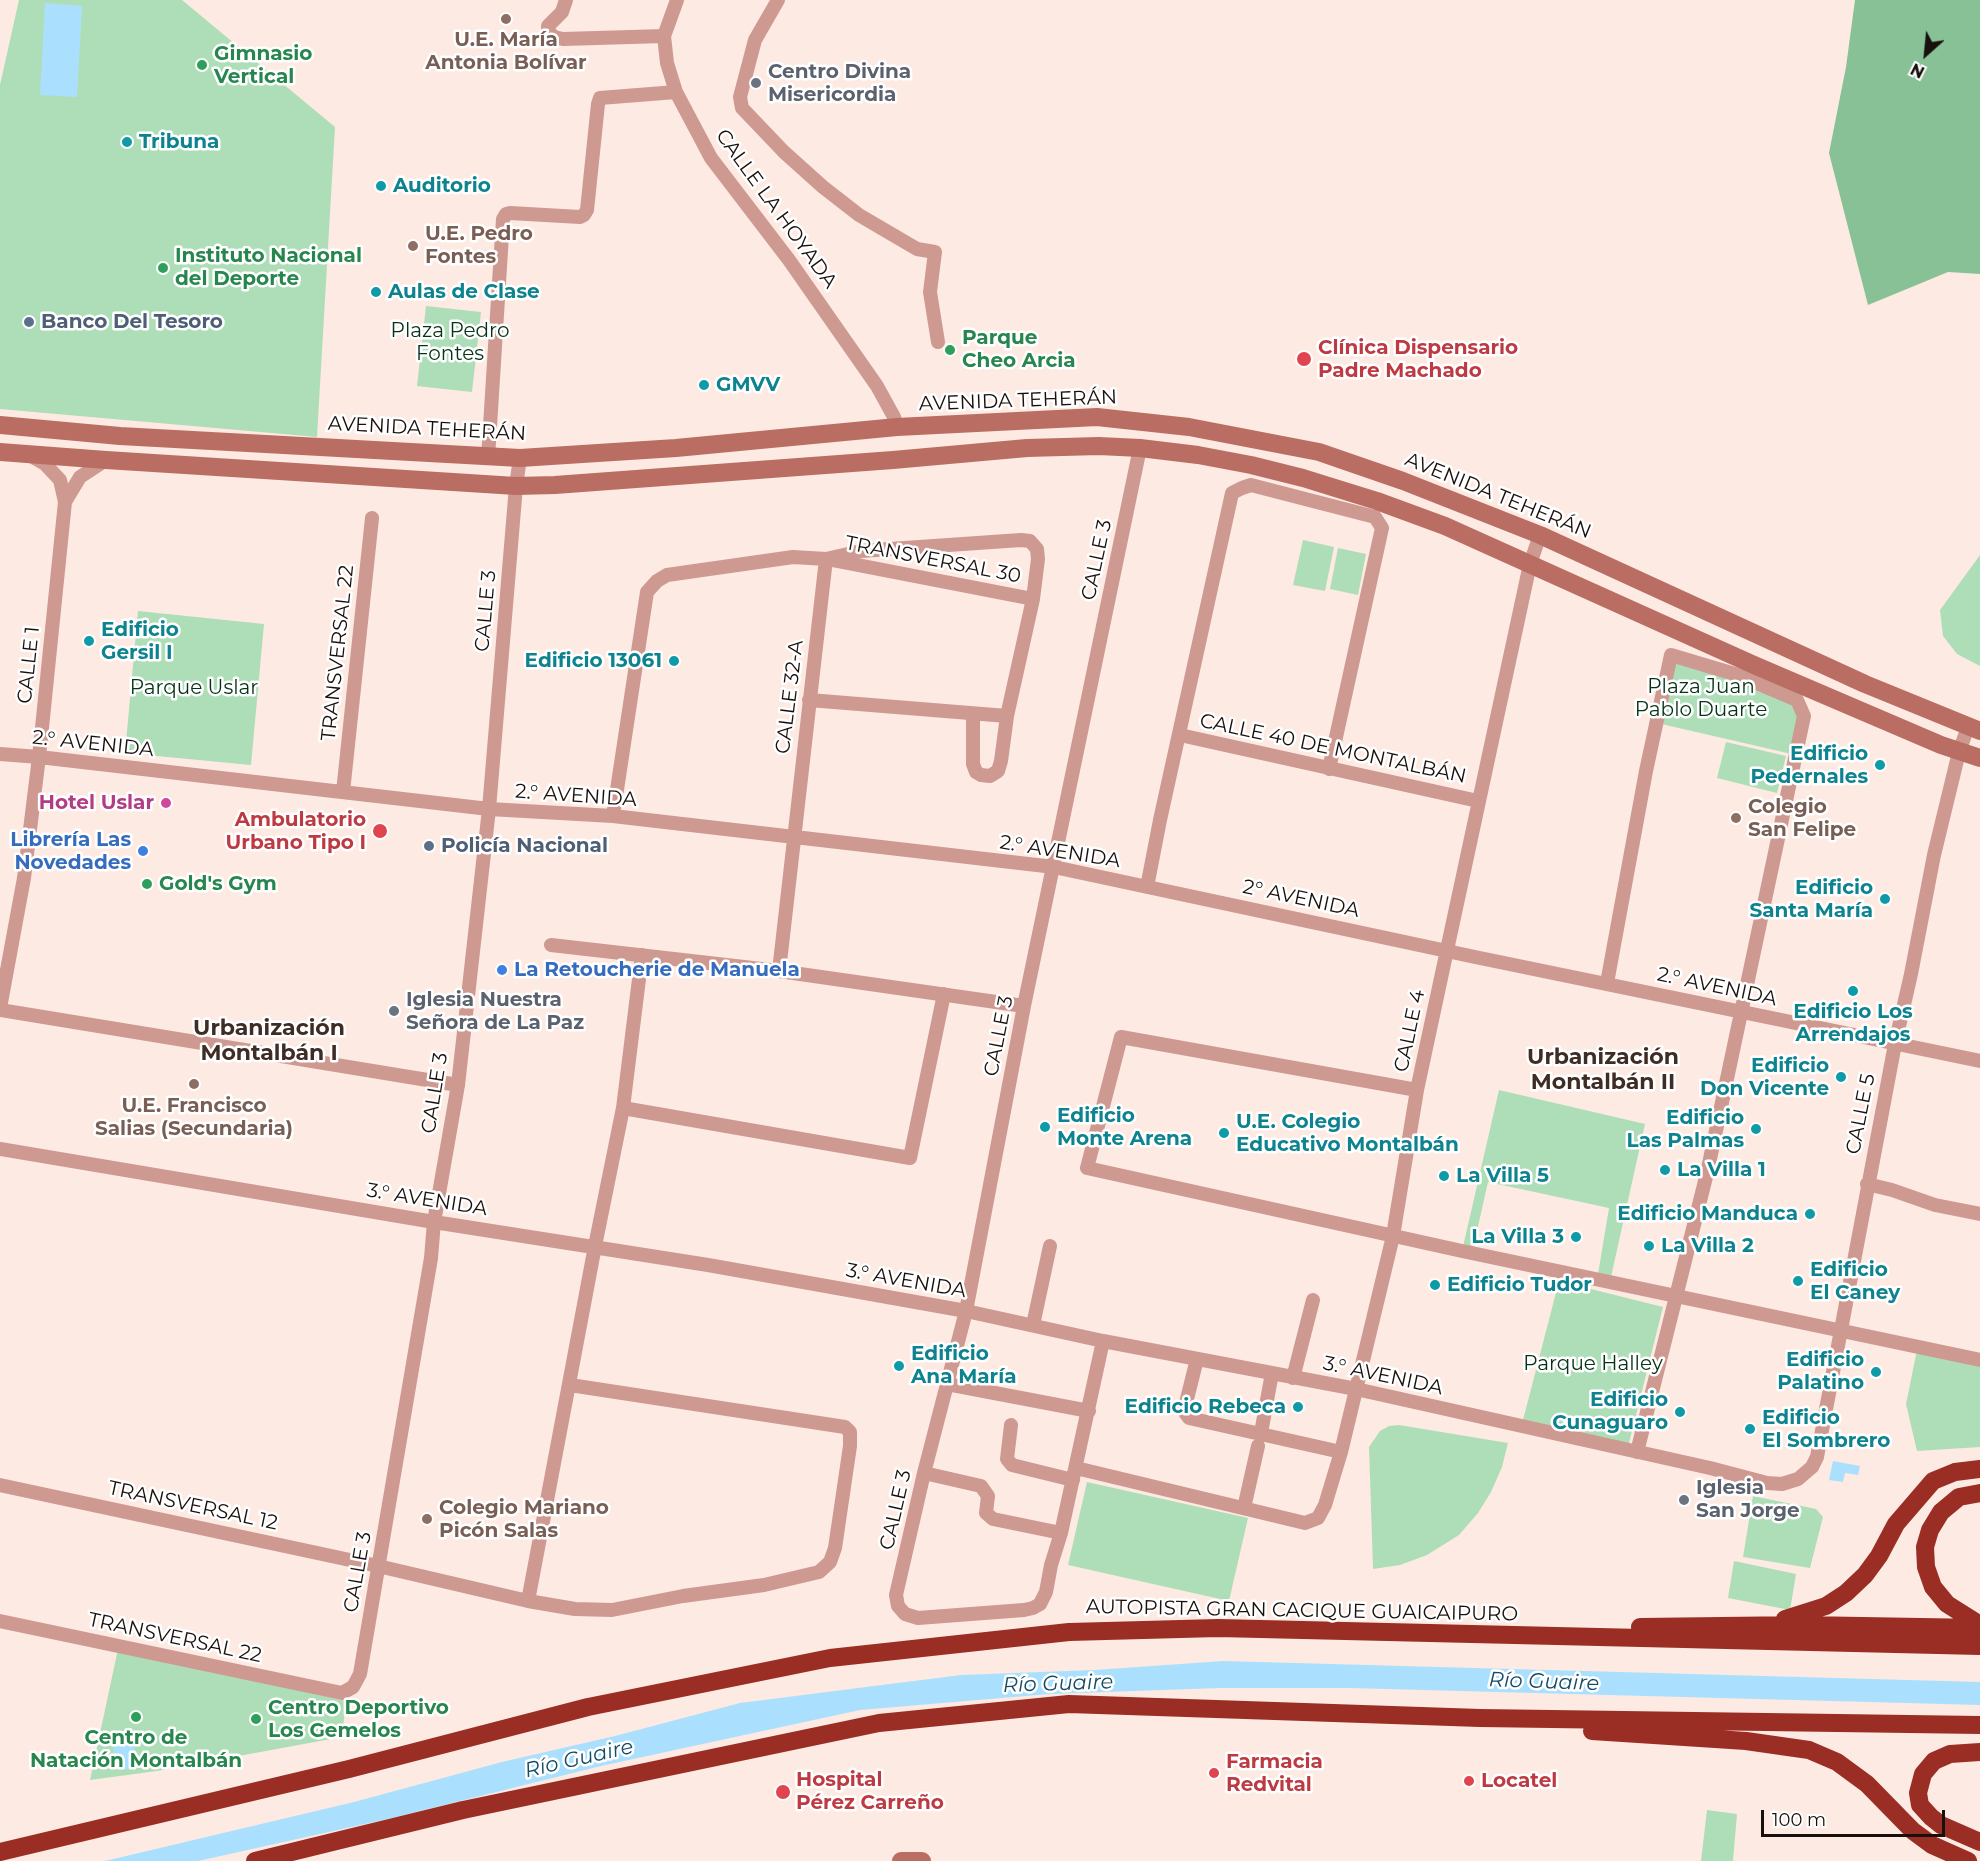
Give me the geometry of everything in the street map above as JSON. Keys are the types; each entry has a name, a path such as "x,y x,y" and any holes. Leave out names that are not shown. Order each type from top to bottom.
{"highway":[{"path":"1761,1626 1826,1606 1846,1593 1865,1575 1879,1556 1896,1524 1933,1481 1955,1472 1980,1468"},
{"path":"1980,1493 1959,1497 1941,1512 1930,1530 1925,1547 1926,1567 1933,1587 1947,1604 1980,1627"},
{"path":"1491,1635 1589,1628 1690,1625 1980,1627"},
{"name":"AUTOPISTA GRAN CACIQUE GUAICAIPURO","path":"0,1852 350,1769 588,1707 830,1658 1069,1632 1218,1628 1980,1646"},
{"path":"255,1861 464,1810 879,1723 1069,1704 1523,1718 1980,1725"},
{"path":"1523,1718 1564,1729 1746,1741 1809,1750 1837,1762 1867,1784 1913,1831 1932,1845 1968,1861"},
{"path":"1980,1752 1950,1754 1934,1761 1923,1774 1917,1793 1920,1805 1930,1817 1980,1842"}],"main road":[{"name":"AVENIDA TEHERÁN","path":"0,425 120,436 488,458 676,448 897,427 1097,417 1207,430 1319,452 1403,481 1540,535 1865,684 1974,729"},
{"path":"0,452 516,486 590,483 1027,448 1099,446 1140,448 1240,463 1303,478 1377,501 1445,526 1765,670 1959,752 1980,758"},
{"path":"901,1861 922,1861"}],"street":[{"path":"567,0 562,12 548,26 548,32 554,37 563,39 664,36"},
{"name":"CALLE LA HOYADA","path":"677,0 664,36 667,63 676,92 711,158 789,260 877,386 897,427"},
{"path":"778,0 755,40 740,97 742,108 784,152 859,215 917,249 935,252 930,292 938,342"},
{"path":"488,458 503,219 506,214 510,213 580,217 584,215 587,210 600,98 676,92"},
{"name":"CALLE 3","path":"1061,1533 1051,1565 1046,1592 1040,1604 1033,1608 918,1618 905,1614 898,1606 896,1595 924,1473 966,1311 1024,1006 1140,448"},
{"name":"CALLE 1","path":"0,1009 24,878 65,502 60,480 53,471 27,454"},
{"name":"CALLE 3","path":"342,1693 353,1687 360,1674 458,1085 489,809 520,458"},
{"name":"CALLE 1","path":"65,502 80,477 106,460"},
{"path":"1147,887 1232,493 1251,485 1375,517 1382,528 1329,769"},
{"name":"TRANSVERSAL 22","path":"343,792 372,518"},
{"name":"CALLE 4","path":"1244,1508 1305,1523 1318,1518 1325,1505 1341,1452 1393,1236 1418,1090 1478,801 1530,564 1540,535"},
{"path":"861,558 1021,540 1030,541 1037,549 1034,599 1007,716 1001,761 998,771 990,776 976,772 973,764 973,714"},
{"name":"TRANSVERSAL 30","path":"613,816 647,592 657,581 667,575 793,557 861,558 1034,599"},
{"name":"CALLE 32-A","path":"779,971 826,559"},
{"path":"1607,983 1646,771 1671,655 1738,675 1797,700 1804,716 1707,1173 1637,1452"},
{"path":"809,700 1007,716"},
{"name":"CALLE 5","path":"1798,1479 1812,1467 1817,1457 1867,1184 1934,855 1959,752 1974,729"},
{"name":"CALLE 40 DE MONTALBÁN","path":"1180,735 1478,801"},
{"name":"2.° AVENIDA","path":"0,754 489,809 613,816 794,839 1054,867 1147,887"},
{"name":"2° AVENIDA","path":"1147,887 1447,950"},
{"path":"551,945 779,971 1024,1006"},
{"name":"2.° AVENIDA","path":"1447,950 1980,1061"},
{"path":"528,1601 623,1108 642,955"},
{"path":"623,1108 910,1158 944,993"},
{"path":"0,1009 458,1085"},
{"path":"1418,1090 1121,1037 1087,1168 1677,1297 1980,1359"},
{"name":"3.° AVENIDA","path":"0,1149 434,1222 595,1246 966,1311 1103,1341 1356,1389 1767,1483 1782,1484 1798,1479"},
{"path":"1867,1184 1935,1205 1980,1214"},
{"path":"1033,1325 1050,1246"},
{"path":"1293,1378 1313,1300"},
{"path":"924,1473 981,1486 988,1496 986,1513 993,1519 1061,1533 1103,1341"},
{"path":"1197,1359 1184,1411 1189,1418 1260,1440 1341,1452"},
{"path":"1011,1425 1007,1459 1012,1465 1074,1474 1244,1508 1260,1440 1272,1373"},
{"path":"947,1384 1089,1411"},
{"name":"TRANSVERSAL 12","path":"0,1485 378,1566 528,1601 574,1609 612,1610 683,1596 764,1585 819,1572 830,1562 835,1548 850,1446 850,1432 845,1427 570,1385"},
{"name":"TRANSVERSAL 22","path":"0,1621 342,1693"}],"green space":[{"name":"Instituto Nacional del Deporte","path":"19,0 182,0 335,127 317,437 0,409 0,85"},
{"path":"1855,0 1980,0 1980,274 1948,272 1868,305 1829,153 1846,67"},
{"name":"Plaza Pedro Fontes","path":"426,306 481,312 472,392 417,386"},
{"path":"1303,540 1334,547 1325,591 1293,585"},
{"path":"1338,548 1366,554 1358,595 1330,589"},
{"path":"1980,555 1980,666 1957,654 1943,636 1940,610"},
{"name":"Parque Uslar","path":"138,611 264,624 251,765 125,753"},
{"name":"Plaza Juan Pablo Duarte","path":"1671,655 1797,700 1804,716 1796,755 1657,723"},
{"path":"1726,742 1786,756 1777,793 1717,778"},
{"path":"1499,1090 1645,1124 1611,1277 1598,1274 1609,1208 1488,1182 1472,1253 1462,1251"},
{"name":"Parque Halley","path":"1559,1281 1663,1307 1628,1447 1523,1420"},
{"path":"1918,1345 1980,1360 1980,1447 1917,1451 1906,1404"},
{"path":"1399,1425 1508,1443 1502,1467 1491,1492 1478,1513 1459,1535 1427,1555 1400,1565 1373,1569 1369,1447 1380,1431 1389,1426"},
{"path":"1087,1482 1248,1518 1229,1601 1068,1565"},
{"path":"1753,1496 1816,1509 1823,1517 1810,1568 1743,1557"},
{"path":"1734,1561 1796,1574 1790,1610 1728,1598"},
{"name":"Centro Deportivo Los Gemelos","path":"118,1649 346,1701 342,1737 157,1771 90,1780"},
{"path":"1707,1810 1737,1814 1733,1861 1701,1861"}],"water":[{"path":"45,3 82,6 77,97 40,95"},
{"path":"1833,1461 1860,1466 1858,1475 1845,1473 1843,1482 1829,1480"},
{"name":"Río Guaire","path":"1223,1661 1980,1682 1980,1705 1349,1688 1220,1688 1049,1694 860,1710 601,1766 392,1818 198,1861 105,1861 354,1802 502,1762 615,1736 740,1703 961,1675 1095,1670"},
{"path":"115,1735 135,1737 133,1770 112,1768"}],"place":[{"name":"U.E. María Antonia Bolívar","path":"506,19"},
{"name":"Gimnasio Vertical","path":"202,65"},
{"name":"Centro Divina Misericordia","path":"756,83"},
{"name":"Tribuna","path":"127,142"},
{"name":"Auditorio","path":"381,186"},
{"name":"U.E. Pedro Fontes","path":"413,246"},
{"name":"Instituto Nacional del Deporte","path":"163,268"},
{"name":"Aulas de Clase","path":"376,292"},
{"name":"Banco Del Tesoro","path":"29,322"},
{"name":"Parque Cheo Arcia","path":"950,350"},
{"name":"Clínica Dispensario Padre Machado","path":"1304,359"},
{"name":"GMVV","path":"704,385"},
{"name":"Edificio Gersil I","path":"89,641"},
{"name":"Edificio 13061","path":"674,661"},
{"name":"Edificio Pedernales","path":"1880,765"},
{"name":"Hotel Uslar","path":"166,803"},
{"name":"Colegio San Felipe","path":"1736,818"},
{"name":"Ambulatorio Urbano Tipo I","path":"380,831"},
{"name":"Policía Nacional","path":"429,846"},
{"name":"Librería Las Novedades","path":"143,851"},
{"name":"Gold's Gym","path":"147,884"},
{"name":"Edificio Santa María","path":"1885,899"},
{"name":"La Retoucherie de Manuela","path":"502,970"},
{"name":"Edificio Los Arrendajos","path":"1853,991"},
{"name":"Iglesia Nuestra Señora de La Paz","path":"394,1011"},
{"name":"Edificio Don Vicente","path":"1841,1077"},
{"name":"U.E. Francisco Salias (Secundaria)","path":"194,1084"},
{"name":"Edificio Monte Arena","path":"1045,1127"},
{"name":"Edificio Las Palmas","path":"1756,1129"},
{"name":"U.E. Colegio Educativo Montalbán","path":"1224,1133"},
{"name":"La Villa 1","path":"1665,1170"},
{"name":"La Villa 5","path":"1444,1176"},
{"name":"Edificio Manduca","path":"1810,1214"},
{"name":"La Villa 3","path":"1576,1237"},
{"name":"La Villa 2","path":"1649,1246"},
{"name":"Edificio El Caney","path":"1798,1281"},
{"name":"Edificio Tudor","path":"1435,1285"},
{"name":"Edificio Ana María","path":"899,1366"},
{"name":"Edificio Palatino","path":"1876,1372"},
{"name":"Edificio Rebeca","path":"1298,1407"},
{"name":"Edificio Cunaguaro","path":"1680,1412"},
{"name":"Edificio El Sombrero","path":"1750,1429"},
{"name":"Iglesia San Jorge","path":"1684,1500"},
{"name":"Colegio Mariano Picón Salas","path":"427,1519"},
{"name":"Centro de Natación Montalbán","path":"136,1717"},
{"name":"Centro Deportivo Los Gemelos","path":"256,1719"},
{"name":"Farmacia Redvital","path":"1214,1773"},
{"name":"Locatel","path":"1469,1781"},
{"name":"Hospital Pérez Carreño","path":"783,1792"}],"district":[{"name":"Urbanización Montalbán I","path":"269,1042"},
{"name":"Urbanización Montalbán II","path":"1603,1070"}]}
